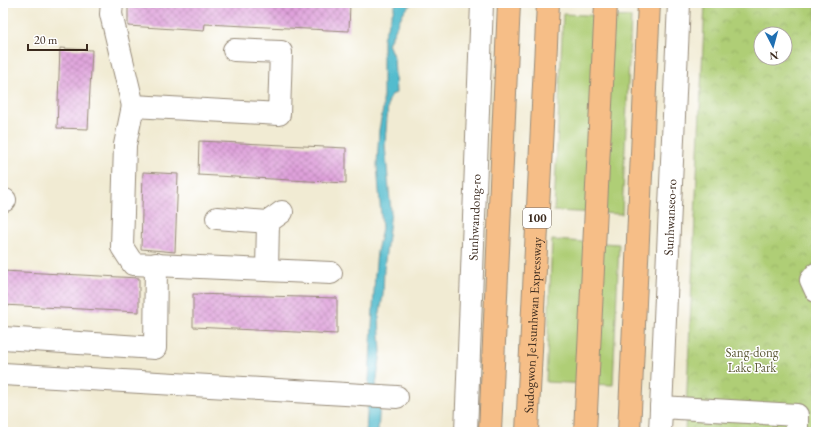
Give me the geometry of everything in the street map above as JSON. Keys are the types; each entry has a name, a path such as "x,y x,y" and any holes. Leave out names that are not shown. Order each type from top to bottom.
{"highway":[{"path":"490,432 509,3"},
{"name":"Sudogwon Je1sunhwan Expressway","path":"527,432 548,3"},
{"path":"585,432 606,3"},
{"path":"629,432 649,3"}],"street":[{"path":"112,3 111,14 133,106 125,145 122,247 133,264 331,273"},
{"name":"Sunhwandong-ro","path":"466,432 482,3"},
{"name":"Sunhwanseo-ro","path":"660,432 679,3"},
{"path":"133,106 279,114 287,52 234,50"},
{"path":"217,218 275,217 267,270"},
{"path":"3,338 155,348 156,264"},
{"path":"816,274 811,280 816,290"},
{"path":"3,374 396,397"},
{"path":"661,407 754,422 797,415 797,432"}],"green space":[{"name":"Sang-dong Lake Park","path":"705,3 816,3 816,432 685,432"},
{"path":"563,14 631,17 622,214 554,211"},
{"path":"552,240 619,244 613,385 546,382"}],"water":[{"path":"396,3 412,3 403,13 388,44 394,58 396,93 391,95 388,103 385,145 391,212 384,269 383,295 379,318 381,352 376,385 380,402 378,432 366,432 375,274 377,252 382,228 377,165 379,130 383,109 383,38"}],"building":[{"path":"128,3 350,3 349,31 205,24 204,31 128,26"},
{"path":"60,48 92,50 88,129 57,128"},
{"path":"199,141 346,148 346,183 198,175"},
{"path":"143,172 178,174 175,252 141,249"},
{"path":"3,271 139,278 139,312 3,305"},
{"path":"193,294 337,298 337,334 193,327"}]}
